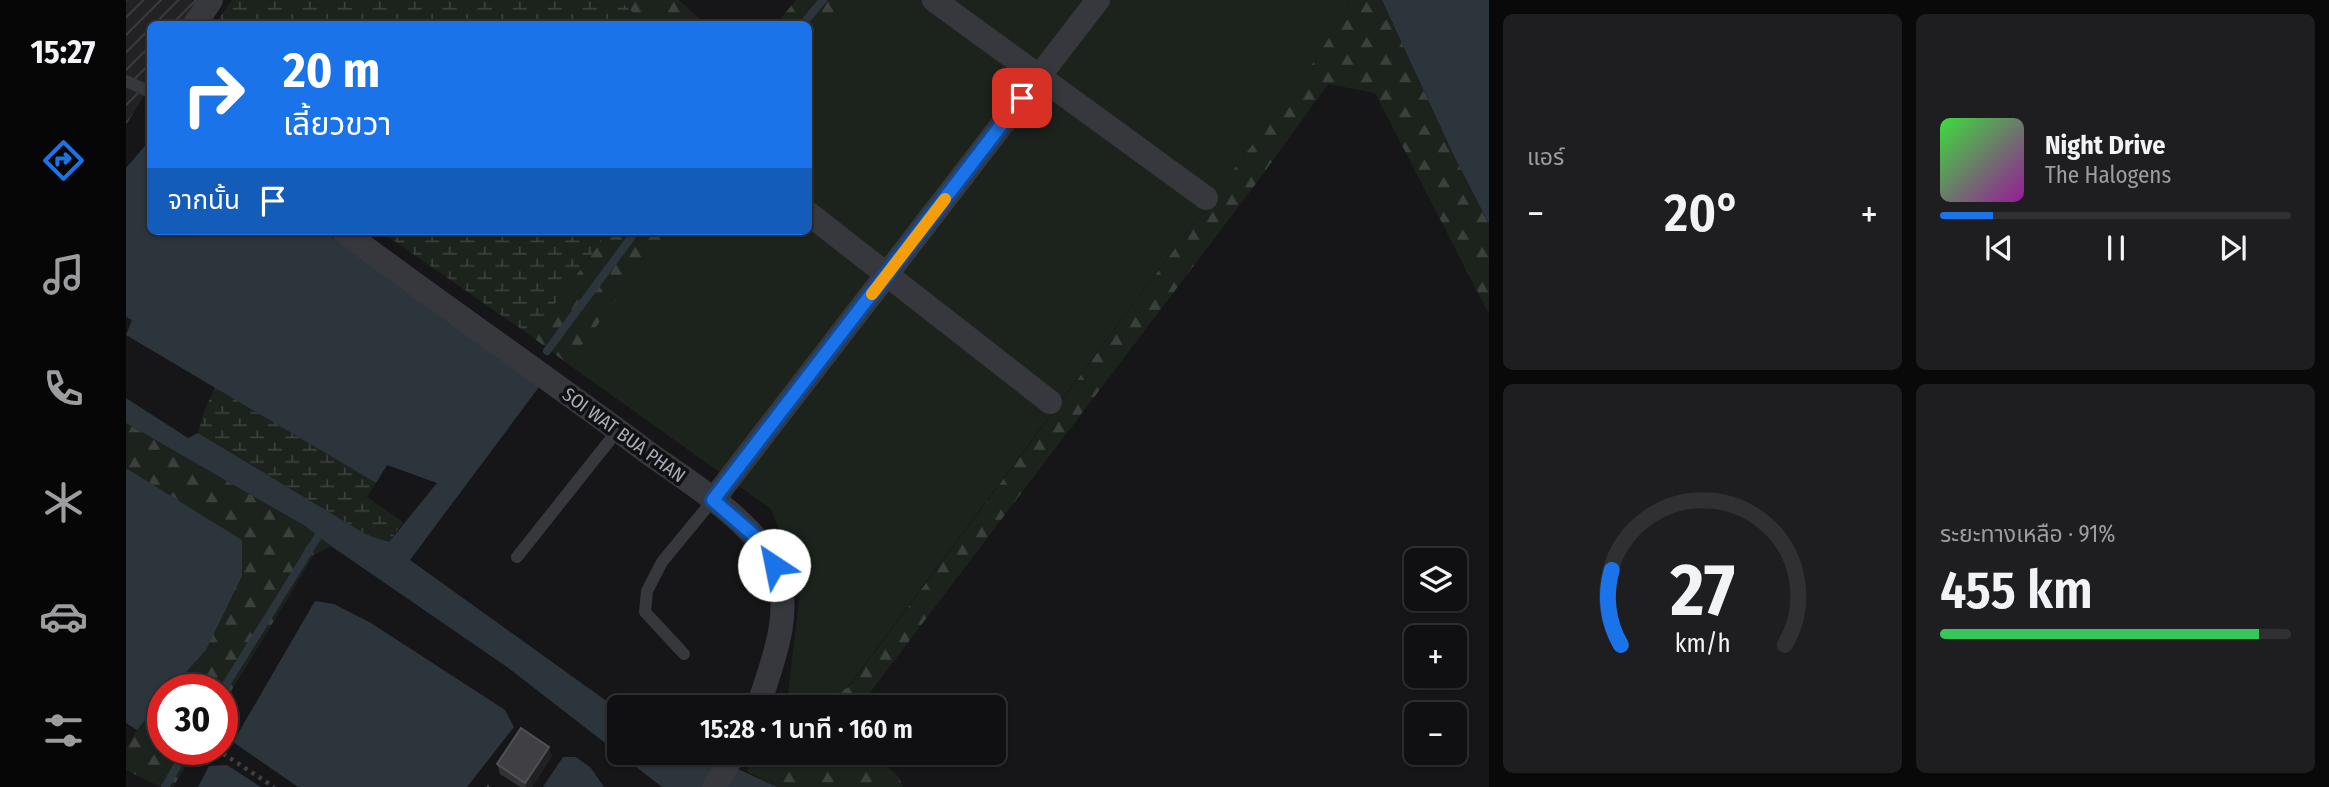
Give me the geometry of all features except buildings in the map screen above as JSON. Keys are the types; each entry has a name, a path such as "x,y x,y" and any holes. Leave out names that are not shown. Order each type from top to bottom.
{"street":[{"path":"197,21 211,0"},
{"path":"934,0 1206,198"},
{"path":"713,500 1098,0"},
{"path":"812,216 1050,402"},
{"name":"SOI WAT BUA PHAN","path":"349,235 713,500 757,538 774,565 782,600 780,631 761,695"},
{"path":"714,787 727,765"}],"lane":[{"path":"126,81 147,91"},
{"path":"517,557 618,430"},
{"path":"684,654 645,612 647,591 662,562 713,500"}],"path":[{"path":"238,763 274,787"}],"shaded area":[{"path":"126,0 204,0 191,21 147,21 147,91 126,125"},
{"path":"1382,0 1489,0 1489,224 1453,154"},
{"path":"147,144 147,235 329,235 539,387 410,560 607,701 607,744 507,667 305,526 126,423 126,398 188,438 198,433 367,535 389,542 437,483 387,465 376,483 126,335 132,320 126,317 126,168"},
{"path":"126,468 242,540 242,576 206,650 184,674 147,674 147,718 137,730 126,723"},
{"path":"315,601 334,604 371,623 505,710 514,727 467,787 298,787 238,745 238,733"},
{"path":"563,757 576,757 591,768 604,787 543,787"},
{"path":"227,765 261,787 198,787 209,766"},
{"path":"634,765 730,765 777,787 662,787"}],"green space":[{"path":"232,0 619,0 642,21 217,21"},
{"path":"619,0 679,0 702,21 642,21"},
{"path":"796,0 847,0 812,43 812,21 778,21"},
{"path":"847,0 1347,0 1349,5 1316,59 847,688 817,695 788,695 801,584 771,509 568,364 665,235 812,235 812,43"},
{"path":"1347,0 1382,0 1453,154 1489,224 1489,314 1375,93 1328,84 1258,181 868,695 818,695 848,688 1316,59 1349,5"},
{"path":"386,235 606,235 531,336"},
{"path":"606,235 665,235 568,364 531,336"},
{"path":"215,387 376,483 367,497 403,522 389,542 367,535 198,433"},
{"path":"126,423 305,526 331,546 314,555 238,680 238,674 184,674 206,650 242,540 126,468"},
{"path":"147,718 147,765 186,765 173,787 161,787 126,770 126,748"},
{"path":"751,765 885,765 898,776 903,787 777,787 747,771"}],"waterway":[{"path":"806,21 823,0"},
{"path":"547,351 633,235"},
{"path":"233,674 322,530"},
{"path":"165,787 178,765"}],"slow traffic":[{"path":"872,294 945,199"}],"route":[{"path":"774,565 757,538 713,500 1022,98"}]}
